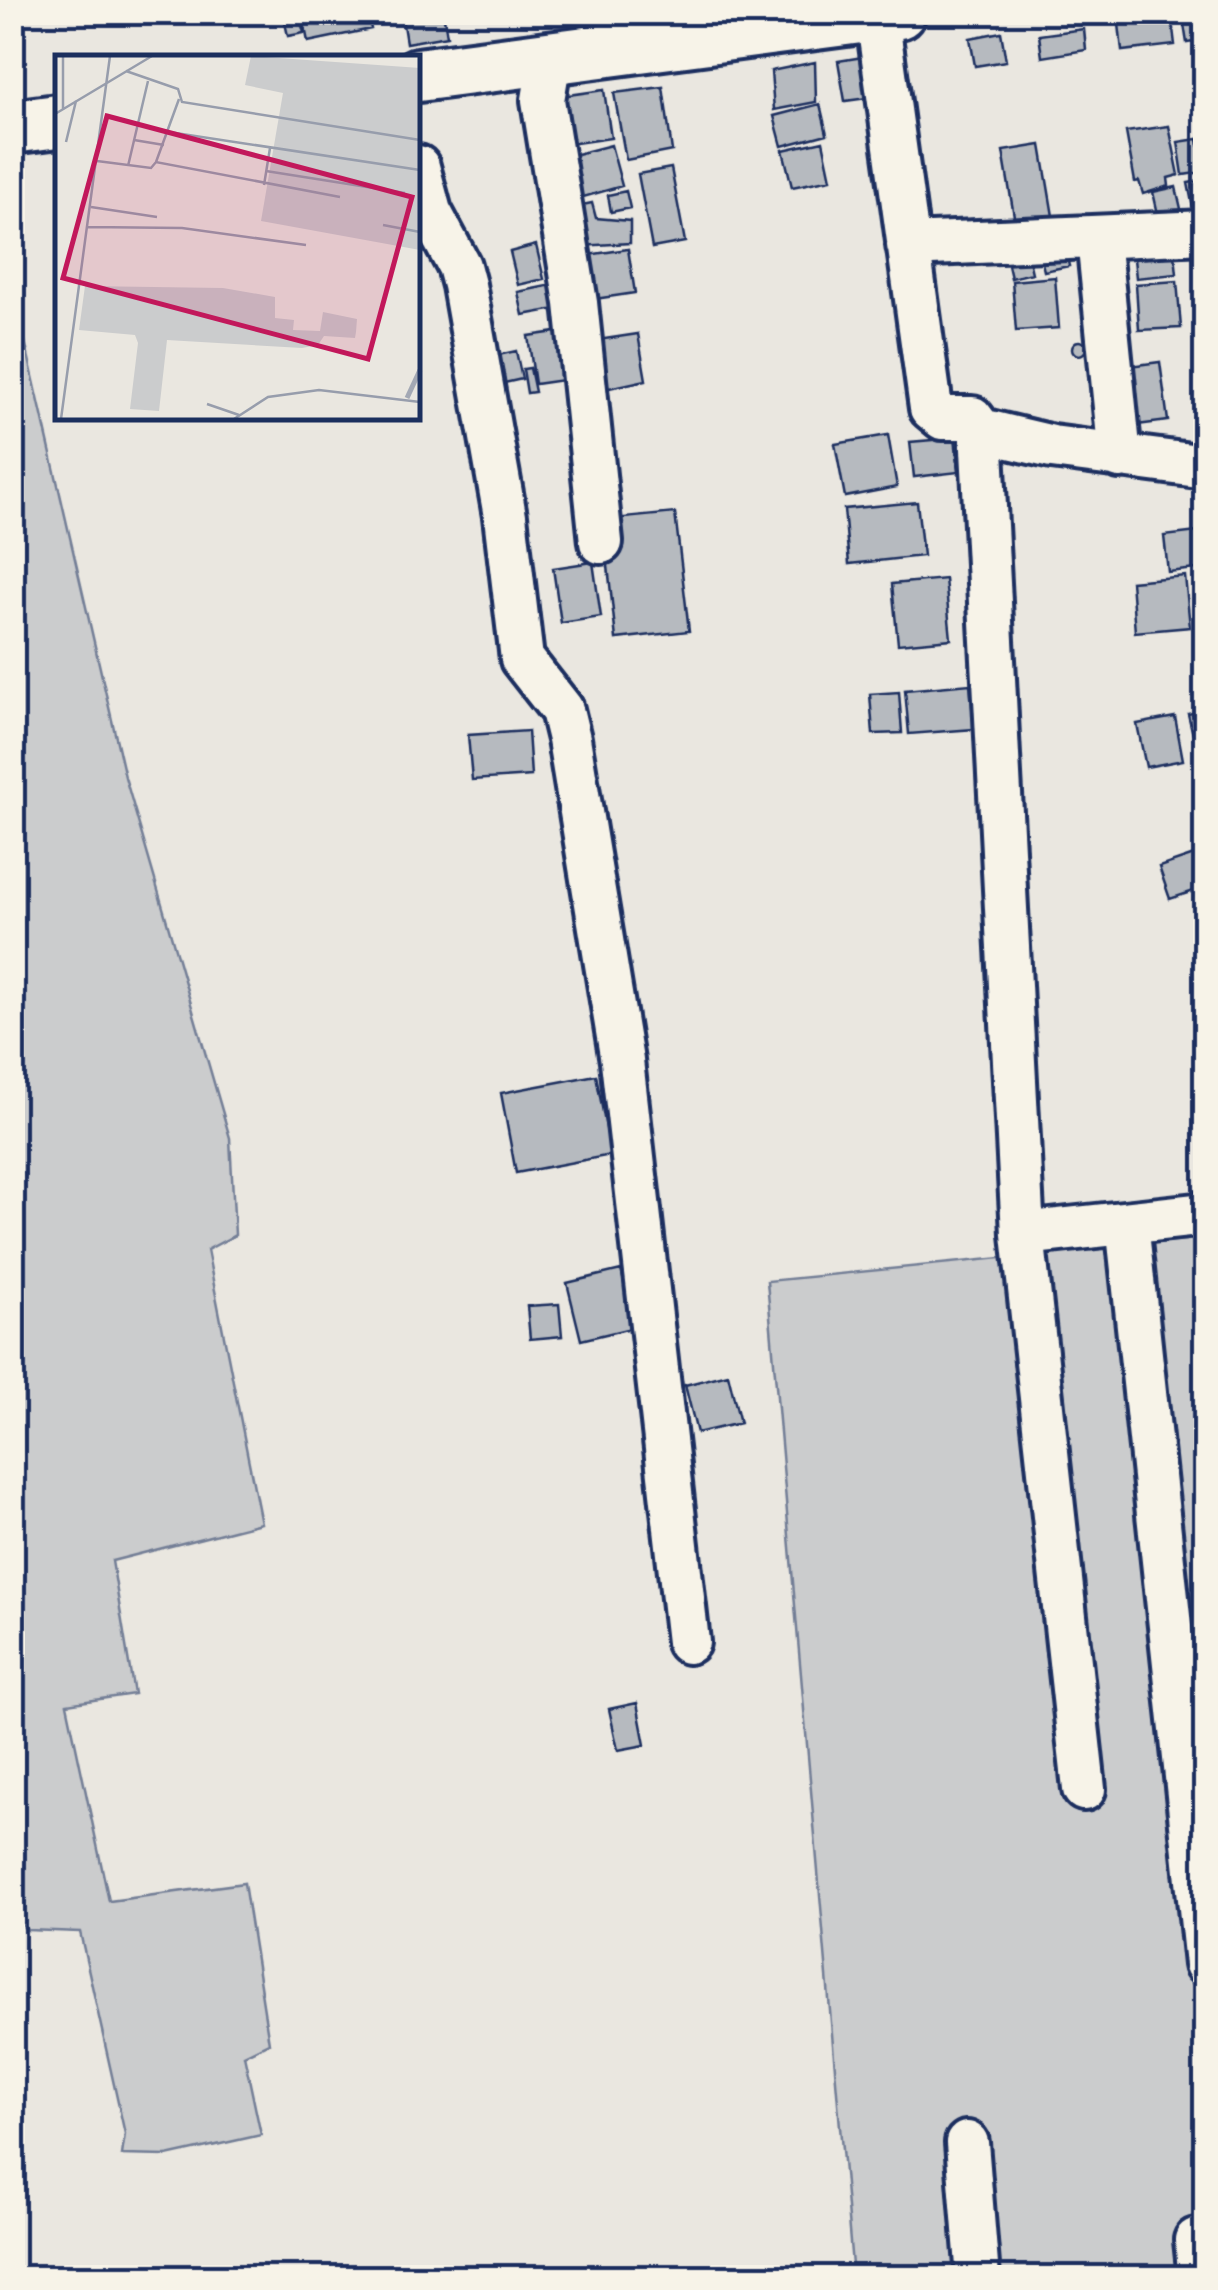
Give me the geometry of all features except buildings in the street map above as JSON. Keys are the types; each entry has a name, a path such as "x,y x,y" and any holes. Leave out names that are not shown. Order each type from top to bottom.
{"street":[{"path":"420,75 888,14 908,245 932,408 943,418 972,418 981,430 1023,1234 1084,1789"},
{"path":"550,58 543,100 576,303 601,542"},
{"path":"12,127 55,121"},
{"path":"420,174 430,212 459,266 464,285 506,516 522,658 562,710 569,739 622,1060 688,1642"},
{"path":"908,245 1040,236 1098,238 1206,232"},
{"path":"1098,238 1120,458"},
{"path":"981,430 1120,458 1206,467"},
{"path":"1023,1234 1206,1214"},
{"path":"1126,1222 1206,1964"},
{"path":"967,2143 978,2278"}],"shaded area":[{"path":"13,289 125,777 230,1138 235,1235 207,1250 261,1523 112,1561 134,1694 67,1704 109,1901 244,1883 269,2043 244,2055 261,2135 167,2156 122,2155 125,2134 80,1932 27,1930 13,1916"},
{"path":"1205,1238 1205,2277 853,2277 767,1281"}]}
